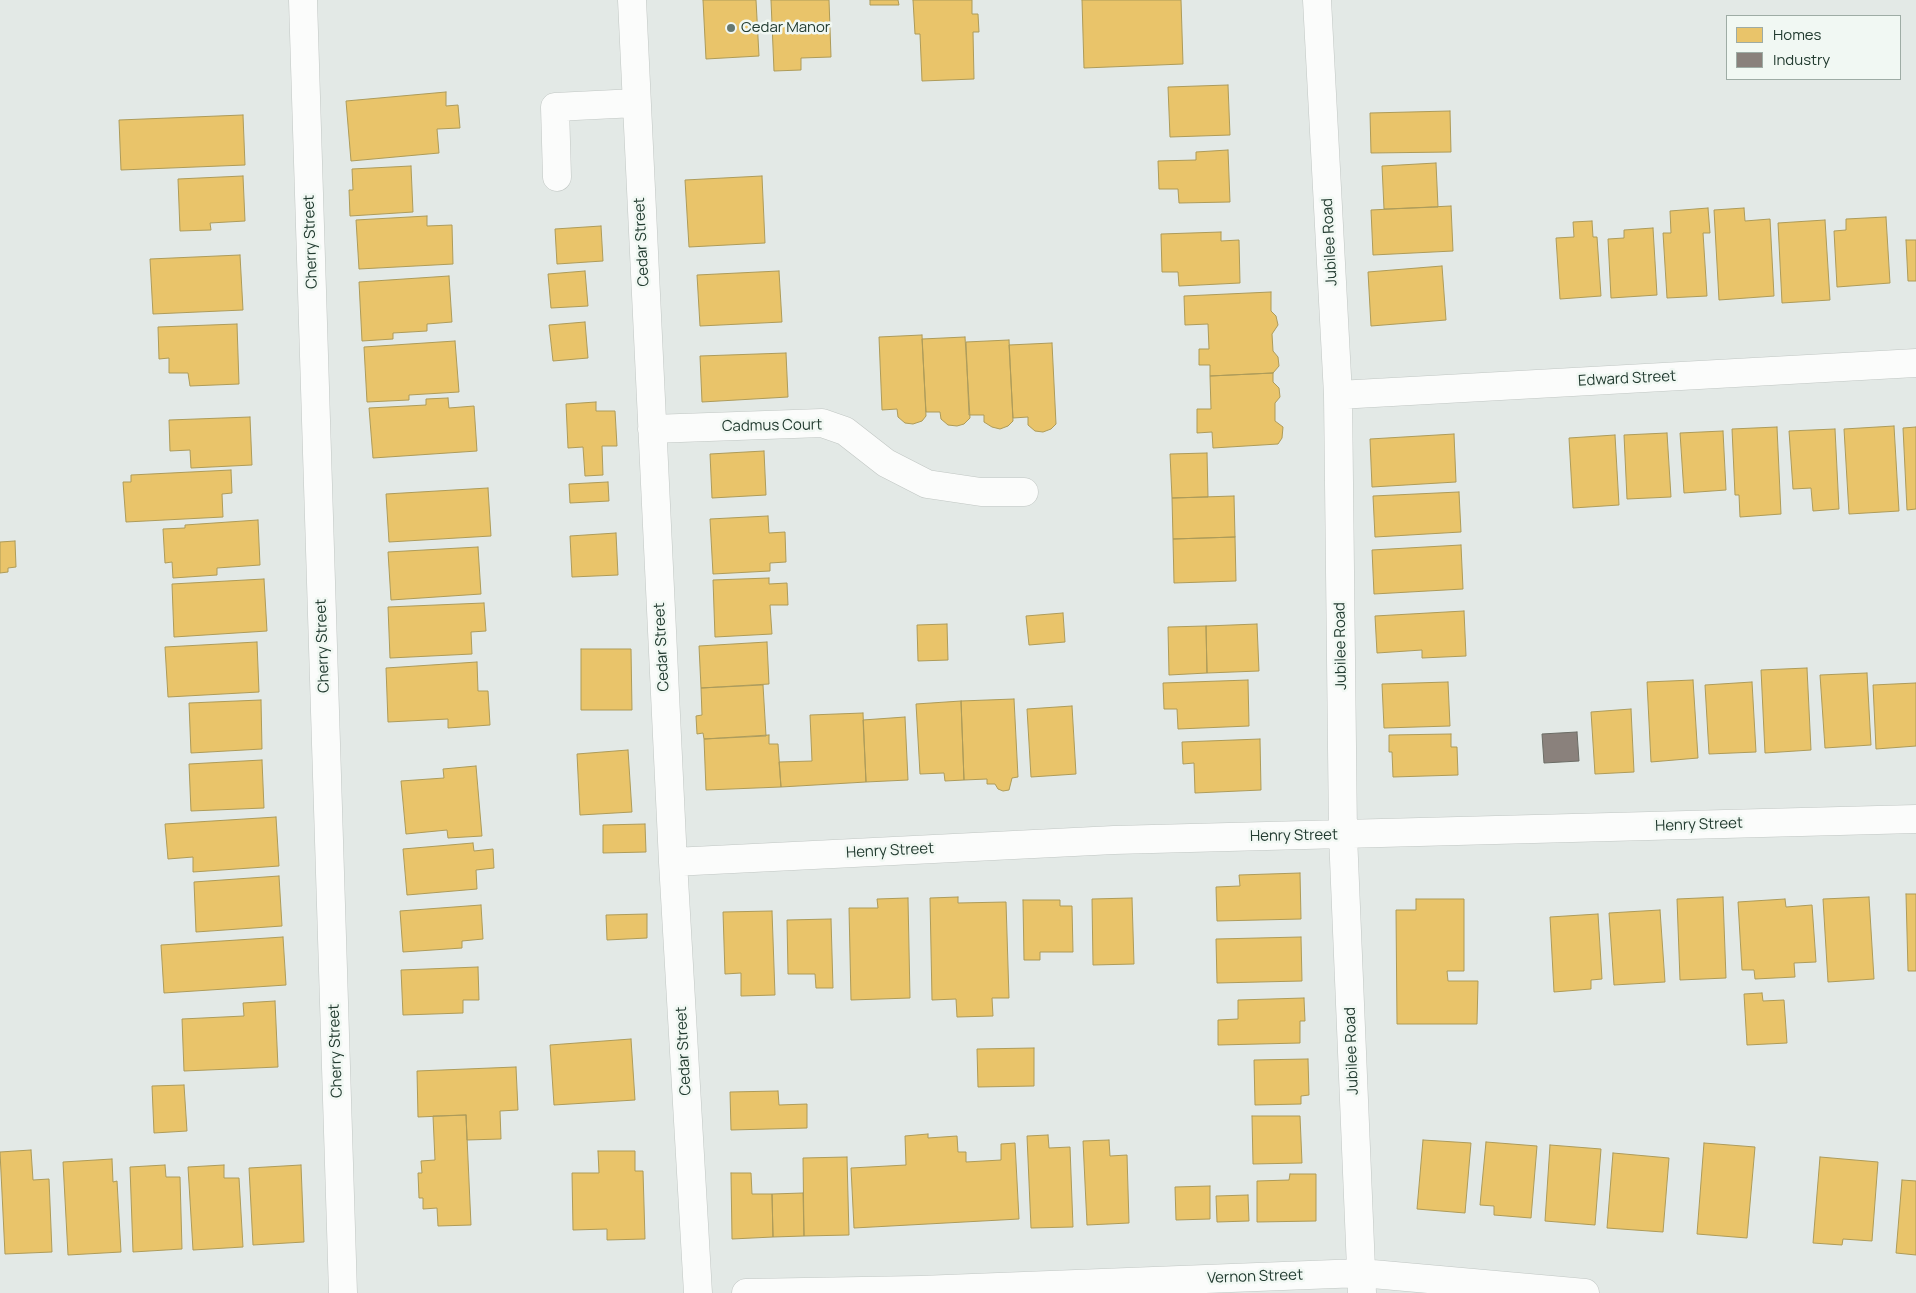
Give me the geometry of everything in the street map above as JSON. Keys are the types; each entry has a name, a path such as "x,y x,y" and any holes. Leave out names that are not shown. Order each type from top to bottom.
{"street":[{"name":"Cherry Street","path":"304,0 343,1293"},
{"name":"Cedar Street","path":"632,0 673,862 698,1293"},
{"name":"Jubilee Road","path":"1317,0 1338,395 1343,835 1361,1283"},
{"path":"557,177 555,107 636,103"},
{"name":"Edward Street","path":"1338,395 1916,363"},
{"name":"Cadmus Court","path":"652,429 822,423 845,431 886,463 927,484 981,492 1024,492"},
{"name":"Henry Street","path":"673,862 1114,840 1916,819"},
{"name":"Vernon Street","path":"746,1293 1361,1283 1585,1293"}],"building: Homes":[{"name":"Cedar Manor","path":"703,0 756,0 759,56 706,59"},
{"path":"771,0 829,0 831,57 801,58 801,70 774,71"},
{"path":"870,0 898,0 899,5 870,5"},
{"path":"913,0 972,0 972,14 978,14 979,32 973,32 974,79 922,81 920,34 915,34"},
{"path":"1082,0 1181,0 1183,64 1084,68"},
{"path":"1228,85 1230,135 1170,137 1168,87"},
{"path":"446,92 446,106 458,105 460,128 437,129 439,153 351,161 346,101"},
{"path":"1450,111 1451,152 1371,153 1370,113"},
{"path":"243,115 245,165 121,170 119,120"},
{"path":"1228,150 1230,202 1179,203 1178,189 1159,189 1158,161 1196,160 1196,152"},
{"path":"1436,163 1438,207 1384,209 1382,166"},
{"path":"411,166 413,212 350,216 349,190 353,190 352,169"},
{"path":"243,176 245,221 210,223 211,230 180,231 178,179"},
{"path":"762,176 765,243 689,247 685,180"},
{"path":"1451,206 1453,251 1373,255 1371,210"},
{"path":"1708,208 1710,233 1703,233 1707,296 1667,298 1663,233 1671,233 1670,211"},
{"path":"1744,208 1745,221 1770,219 1774,296 1719,300 1714,210"},
{"path":"427,216 427,226 452,225 453,264 359,269 356,220"},
{"path":"1886,217 1890,283 1837,287 1834,231 1846,230 1846,219"},
{"path":"1825,220 1830,300 1782,303 1778,223"},
{"path":"1592,221 1593,237 1597,237 1601,296 1560,299 1556,238 1574,237 1573,222"},
{"path":"601,226 603,261 557,264 555,229"},
{"path":"1653,228 1657,295 1611,298 1608,239 1624,238 1624,230"},
{"path":"1221,232 1221,241 1239,240 1240,283 1179,286 1178,272 1162,272 1161,234"},
{"path":"1906,240 1916,240 1916,281 1908,281"},
{"path":"240,255 243,310 153,314 150,259"},
{"path":"1442,266 1446,320 1371,326 1368,272"},
{"path":"585,271 588,306 551,308 548,274"},
{"path":"779,271 782,322 700,326 697,275"},
{"path":"449,276 452,322 427,324 427,331 393,333 393,339 362,341 359,282"},
{"path":"1271,292 1271,311 1276,316 1278,325 1272,334 1273,351 1278,357 1279,366 1273,373 1210,376 1210,365 1199,365 1199,349 1209,349 1208,324 1185,325 1184,296"},
{"path":"585,322 588,358 553,361 549,325"},
{"path":"237,324 239,384 190,386 188,373 169,373 169,358 159,359 158,327"},
{"path":"922,335 926,416 922,421 913,424 905,423 898,417 897,409 882,410 879,337"},
{"path":"965,337 970,418 964,424 957,426 948,425 941,419 940,412 926,412 922,339"},
{"path":"1009,340 1013,421 1008,426 1000,429 984,422 984,415 969,415 966,342"},
{"path":"455,341 459,392 409,395 409,400 367,402 364,347"},
{"path":"1052,343 1056,424 1051,429 1043,432 1035,431 1028,425 1028,417 1013,418 1009,345"},
{"path":"786,353 788,397 702,402 700,356"},
{"path":"1273,373 1273,382 1279,388 1280,397 1275,403 1275,421 1283,427 1282,438 1278,444 1213,448 1212,432 1197,433 1197,409 1211,409 1210,376"},
{"path":"448,398 449,408 474,406 477,451 373,458 369,408 426,405 426,399"},
{"path":"596,402 596,411 615,411 617,446 602,446 603,475 585,476 583,447 568,448 566,404"},
{"path":"250,417 252,465 191,468 190,450 170,451 169,420"},
{"path":"1894,426 1899,511 1849,514 1844,429"},
{"path":"1777,427 1781,514 1740,517 1739,495 1735,495 1732,429"},
{"path":"1916,427 1916,509 1907,510 1903,428"},
{"path":"1835,429 1839,509 1813,511 1811,488 1793,489 1789,431"},
{"path":"1723,431 1726,490 1684,493 1680,433"},
{"path":"1667,433 1671,497 1627,499 1624,435"},
{"path":"1454,434 1456,482 1372,487 1370,439"},
{"path":"1615,435 1619,505 1573,508 1569,438"},
{"path":"764,451 766,495 712,498 710,454"},
{"path":"1207,453 1208,497 1172,498 1170,454"},
{"path":"231,470 232,493 222,494 223,517 126,522 123,482 131,482 131,475"},
{"path":"608,482 609,501 570,503 569,484"},
{"path":"488,488 491,536 389,542 386,494"},
{"path":"1459,492 1461,532 1375,537 1373,496"},
{"path":"1234,496 1235,537 1173,539 1172,498"},
{"path":"768,516 769,533 785,532 786,562 770,563 770,571 713,574 710,519"},
{"path":"258,520 260,565 217,568 217,575 173,578 172,562 165,563 163,529 185,528 185,525"},
{"path":"616,533 618,575 572,577 570,536"},
{"path":"1235,537 1236,581 1174,583 1173,539"},
{"path":"15,541 16,567 8,568 8,572 0,573 0,542"},
{"path":"1461,545 1463,589 1374,594 1372,550"},
{"path":"478,547 481,594 391,600 388,552"},
{"path":"769,578 769,584 787,583 788,605 770,605 772,634 715,637 713,580"},
{"path":"264,579 267,631 174,637 172,584"},
{"path":"484,603 486,631 471,632 472,654 390,658 388,607"},
{"path":"1464,611 1466,656 1422,658 1422,650 1377,653 1375,616"},
{"path":"1063,613 1065,642 1029,645 1026,616"},
{"path":"947,624 948,660 918,661 917,625"},
{"path":"1257,624 1259,671 1207,673 1206,626"},
{"path":"1206,626 1207,673 1169,675 1168,627"},
{"path":"257,642 259,692 168,697 165,647"},
{"path":"767,642 769,684 701,688 699,646"},
{"path":"581,649 631,649 632,710 581,710"},
{"path":"477,662 478,691 488,691 490,725 448,728 448,719 388,722 386,668"},
{"path":"1807,668 1811,750 1765,753 1761,670"},
{"path":"1867,673 1871,745 1825,748 1820,675"},
{"path":"1248,680 1249,726 1178,729 1177,709 1164,709 1163,683"},
{"path":"1693,680 1698,758 1651,762 1647,682"},
{"path":"1448,682 1450,726 1384,728 1382,684"},
{"path":"1752,682 1756,752 1709,754 1705,685"},
{"path":"1916,683 1916,746 1876,749 1873,685"},
{"path":"763,685 766,736 704,739 703,733 697,734 696,716 702,715 701,688"},
{"path":"1014,699 1018,777 1012,778 1009,790 1003,791 998,789 995,784 987,784 987,779 964,780 961,701"},
{"path":"261,700 262,749 191,753 189,703"},
{"path":"961,701 964,780 945,781 944,773 920,774 916,704"},
{"path":"1072,706 1076,774 1031,777 1027,709"},
{"path":"1631,709 1634,772 1595,774 1591,712"},
{"path":"863,713 866,782 781,787 779,762 812,761 810,715"},
{"path":"905,717 908,780 866,782 863,720"},
{"path":"1451,734 1451,747 1457,747 1458,775 1393,777 1392,752 1389,752 1389,735"},
{"path":"769,735 769,744 778,744 781,787 706,790 704,739"},
{"path":"1260,739 1261,790 1195,793 1194,763 1183,764 1182,742"},
{"path":"628,750 632,812 580,815 577,754"},
{"path":"262,760 264,808 191,811 189,764"},
{"path":"476,766 482,836 448,838 447,830 406,834 401,781 444,778 443,769"},
{"path":"276,817 279,866 193,872 193,857 168,859 165,824"},
{"path":"645,824 646,852 603,853 603,825"},
{"path":"473,843 474,851 493,849 494,868 476,870 477,889 407,895 403,849"},
{"path":"1300,873 1301,919 1217,921 1216,887 1240,886 1239,875"},
{"path":"279,876 282,926 196,932 194,882"},
{"path":"1906,894 1916,894 1916,971 1908,971"},
{"path":"958,897 958,903 1006,902 1009,998 992,998 993,1016 957,1017 956,999 932,1000 930,898"},
{"path":"1723,897 1726,978 1680,980 1677,899"},
{"path":"1869,897 1874,979 1828,982 1823,899"},
{"path":"908,898 910,998 851,1000 849,908 878,908 877,899"},
{"path":"1132,898 1134,964 1093,965 1092,899"},
{"path":"1416,899 1464,899 1464,971 1447,971 1448,981 1478,981 1477,1024 1397,1024 1396,910 1416,910"},
{"path":"1785,899 1786,907 1812,905 1816,962 1794,963 1795,977 1755,979 1754,970 1742,970 1738,902"},
{"path":"1023,900 1060,900 1060,906 1072,906 1073,952 1040,952 1040,960 1024,960"},
{"path":"481,905 483,939 462,941 462,948 403,952 400,911"},
{"path":"1660,910 1665,982 1614,985 1609,913"},
{"path":"772,911 775,995 741,996 741,973 725,974 723,912"},
{"path":"647,914 647,938 607,940 606,915"},
{"path":"1598,914 1602,979 1591,980 1591,989 1554,992 1550,917"},
{"path":"831,919 833,988 816,988 815,974 788,974 787,920"},
{"path":"283,937 286,985 164,993 161,945"},
{"path":"1301,937 1302,981 1217,983 1216,939"},
{"path":"478,967 479,1000 463,1000 463,1013 403,1015 401,970"},
{"path":"1762,993 1763,1001 1784,1000 1787,1043 1747,1045 1744,994"},
{"path":"1304,998 1305,1021 1300,1021 1300,1043 1218,1045 1218,1020 1238,1019 1238,1000"},
{"path":"275,1001 278,1067 184,1071 182,1019 244,1016 243,1003"},
{"path":"631,1039 635,1100 554,1105 550,1045"},
{"path":"1034,1048 1034,1086 978,1087 977,1049"},
{"path":"1308,1059 1309,1095 1301,1096 1301,1104 1255,1105 1254,1060"},
{"path":"516,1067 518,1110 500,1111 501,1139 467,1140 466,1115 418,1117 417,1071"},
{"path":"184,1085 187,1131 154,1133 152,1086"},
{"path":"778,1091 779,1105 807,1104 807,1128 731,1130 730,1092"},
{"path":"466,1115 471,1225 438,1226 437,1208 423,1209 423,1198 419,1198 418,1173 422,1173 421,1161 435,1160 433,1116"},
{"path":"1252,1116 1300,1116 1302,1163 1253,1164"},
{"path":"928,1134 928,1138 957,1136 958,1152 966,1152 966,1162 1001,1160 1001,1144 1015,1143 1019,1219 854,1228 851,1168 906,1165 905,1136"},
{"path":"1048,1135 1049,1148 1070,1147 1073,1227 1031,1228 1027,1136"},
{"path":"1109,1140 1110,1156 1127,1155 1129,1223 1087,1225 1083,1141"},
{"path":"1423,1140 1471,1143 1465,1213 1417,1209"},
{"path":"1486,1142 1537,1146 1531,1218 1494,1215 1494,1206 1480,1205"},
{"path":"1704,1143 1755,1147 1747,1238 1697,1234"},
{"path":"1550,1145 1601,1149 1595,1225 1545,1221"},
{"path":"31,1150 33,1180 49,1179 52,1252 5,1254 0,1152"},
{"path":"598,1151 635,1151 635,1171 643,1171 645,1239 607,1240 607,1229 573,1230 572,1173 599,1173"},
{"path":"1613,1153 1669,1158 1663,1232 1607,1228"},
{"path":"847,1157 849,1235 804,1236 803,1158"},
{"path":"1820,1157 1878,1162 1872,1241 1843,1239 1842,1245 1813,1243"},
{"path":"112,1159 113,1182 117,1181 121,1252 68,1255 63,1162"},
{"path":"165,1165 166,1177 180,1177 182,1249 133,1252 130,1167"},
{"path":"224,1165 224,1178 239,1178 243,1247 193,1250 188,1167"},
{"path":"301,1165 304,1242 253,1245 249,1168"},
{"path":"731,1173 751,1173 752,1194 772,1194 773,1237 732,1239"},
{"path":"1290,1174 1316,1174 1316,1221 1257,1222 1257,1181 1289,1180"},
{"path":"1902,1180 1916,1181 1916,1255 1896,1253"},
{"path":"1210,1186 1210,1219 1176,1220 1175,1187"},
{"path":"803,1193 804,1236 773,1237 772,1194"},
{"path":"1248,1195 1249,1221 1217,1222 1216,1196"}],"building: Industry":[{"path":"1577,732 1579,761 1544,763 1542,734"}],"place":[{"name":"Cedar Manor","path":"731,28"}]}
